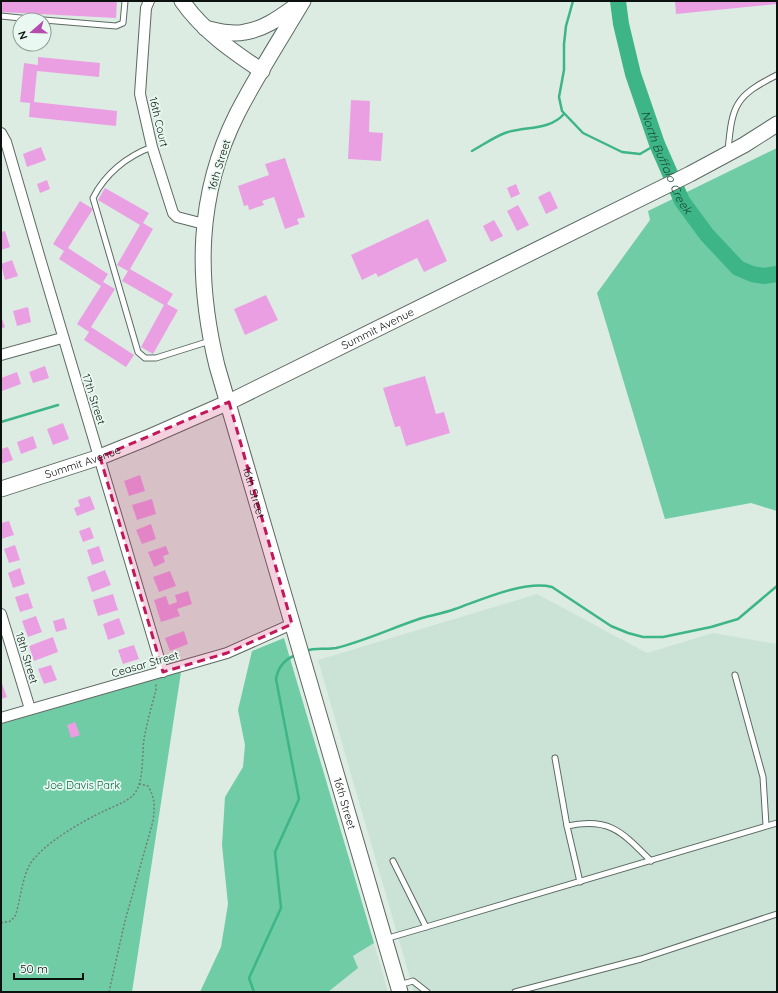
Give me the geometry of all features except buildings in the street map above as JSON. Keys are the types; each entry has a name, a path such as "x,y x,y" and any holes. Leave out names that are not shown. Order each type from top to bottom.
{"main road":[{"path":"182,1 192,15 220,43 262,71"},
{"path":"205,28 233,33 245,32 272,21 303,1"},
{"name":"16th Street","path":"303,1 237,114 214,175 204,224 202,262 204,295 211,340 296,638 399,989"},
{"name":"Summit Avenue","path":"744,146 777,124"},
{"name":"Summit Avenue","path":"1,489 100,457 229,402 744,146 777,134"}],"street":[{"name":"16th Court","path":"149,1 146,8 140,94 152,147 173,213 177,218 204,224"},
{"name":"17th Street","path":"1,133 6,142 62,338 100,457 164,672"},
{"path":"1,355 62,338"},
{"name":"18th Street","path":"1,614 30,709"},
{"name":"Ceasar Street","path":"1,718 164,672 227,652 292,624"}],"lane":[{"path":"52,21 116,26 123,23 125,1"},
{"path":"1,16 12,17"},
{"path":"728,154 730,125 741,98 753,87 777,75"},
{"path":"152,147 127,159 107,177 93,198 138,352 145,358 156,358 211,340"},
{"path":"735,675 763,777 766,825"},
{"path":"555,758 567,826 580,882"},
{"path":"567,826 581,823 603,824 617,830 651,861"},
{"path":"384,939 777,823"},
{"path":"394,861 426,927"},
{"path":"515,992 641,959 777,914"},
{"path":"399,989 413,981 427,992"}],"path":[{"path":"1,923 11,921 15,916 26,875 37,856 48,846 98,814 129,799 136,793 140,784 144,735 156,690 156,681"},
{"path":"109,992 125,922 153,821 155,805 152,793 148,786 140,784"}],"highlighted area":[{"path":"229,402 292,624 227,653 163,672 100,457"}],"shaded area":[{"path":"537,594 647,653 713,633 777,644 777,992 414,992 318,660"},
{"path":"374,943 388,992 328,992 358,968 353,956"}],"green space":[{"path":"777,148 777,511 751,503 665,519 597,293 650,220 648,211"},
{"path":"284,638 374,943 353,956 358,968 328,992 200,992 221,947 228,904 222,845 225,797 243,767 245,745 238,710 252,651"},
{"name":"Joe Davis Park","path":"181,672 132,992 1,992 1,724"}],"waterway":[{"path":"573,1 566,26 564,44 564,70 559,97 562,111 583,133 622,152 640,154 657,144"},
{"name":"North Buffalo Creek","path":"618,1 621,24 633,74 657,144 682,201 707,235 738,268 752,274 764,276 777,274"},
{"path":"472,151 505,133 544,126 558,119 564,114"},
{"path":"1,422 58,405"},
{"path":"306,651 313,649 336,648 347,645 422,618 451,610 503,592 529,586 552,587 611,626 628,633 643,637 663,637 711,627 738,619 777,586"},
{"path":"254,992 249,978 281,908 275,852 299,799 276,679 278,671 283,664 296,655"}]}
